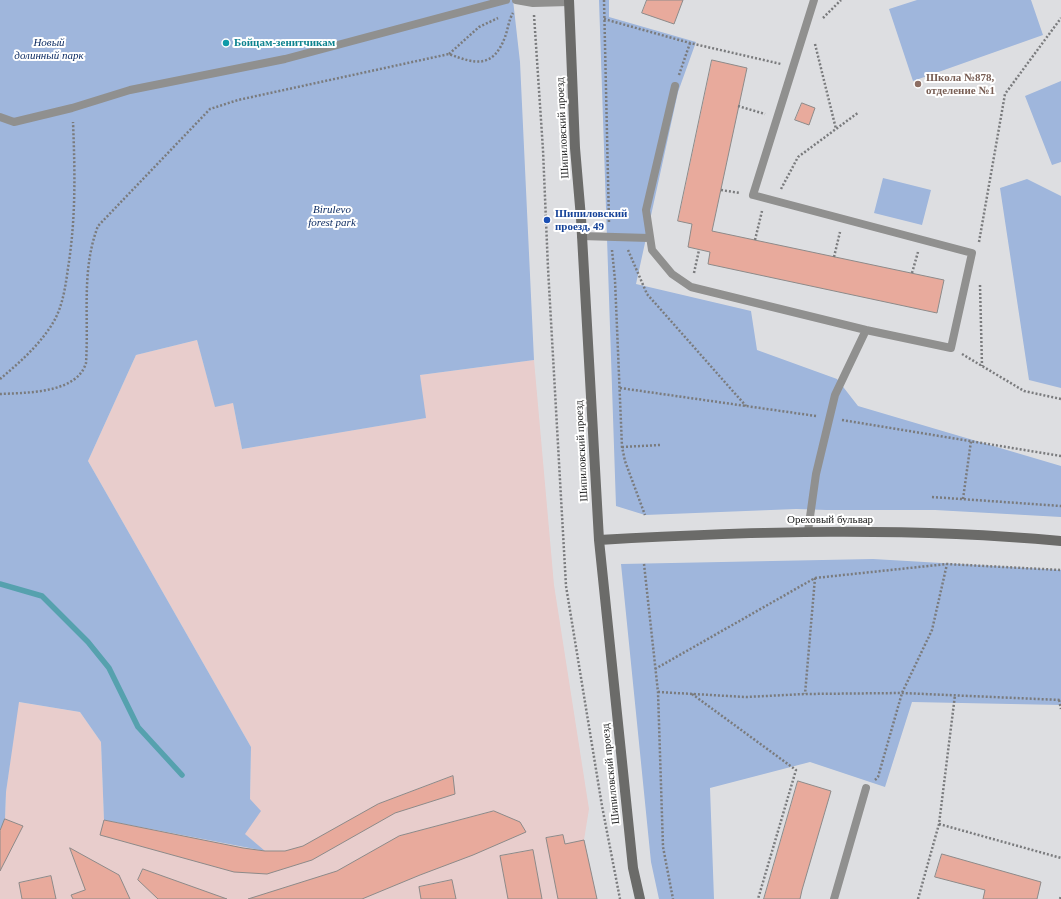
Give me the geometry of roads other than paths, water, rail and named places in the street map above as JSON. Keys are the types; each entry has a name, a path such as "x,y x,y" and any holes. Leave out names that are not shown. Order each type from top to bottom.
{"main road":[{"name":"Шипиловский проезд","path":"569,1 575,148 599,540 633,868 640,899"},
{"name":"Ореховый бульвар","path":"599,540 808,531 984,534 1061,541"}],"lane":[{"path":"0,117 14,122 72,108 130,90 284,59 506,0"},
{"path":"516,0 533,3 569,1"},
{"path":"675,86 646,210 652,250 672,274 691,287 866,330 951,348 972,253 753,195 814,0"},
{"path":"581,236 649,238"},
{"path":"808,531 816,474 835,395 866,330"},
{"path":"834,899 866,788"}],"waterway":[{"path":"0,584 42,596 88,642 109,668 138,727 182,775"}],"place":[{"name":"Бойцам-зенитчикам","path":"226,43"},
{"name":"Школа №878, отделение №1","path":"918,84"},
{"name":"Шипиловский проезд, 49","path":"547,220"}],"park label":[{"name":"Новый долинный парк","path":"49,49"},
{"name":"Birulevo forest park","path":"332,216"}]}
